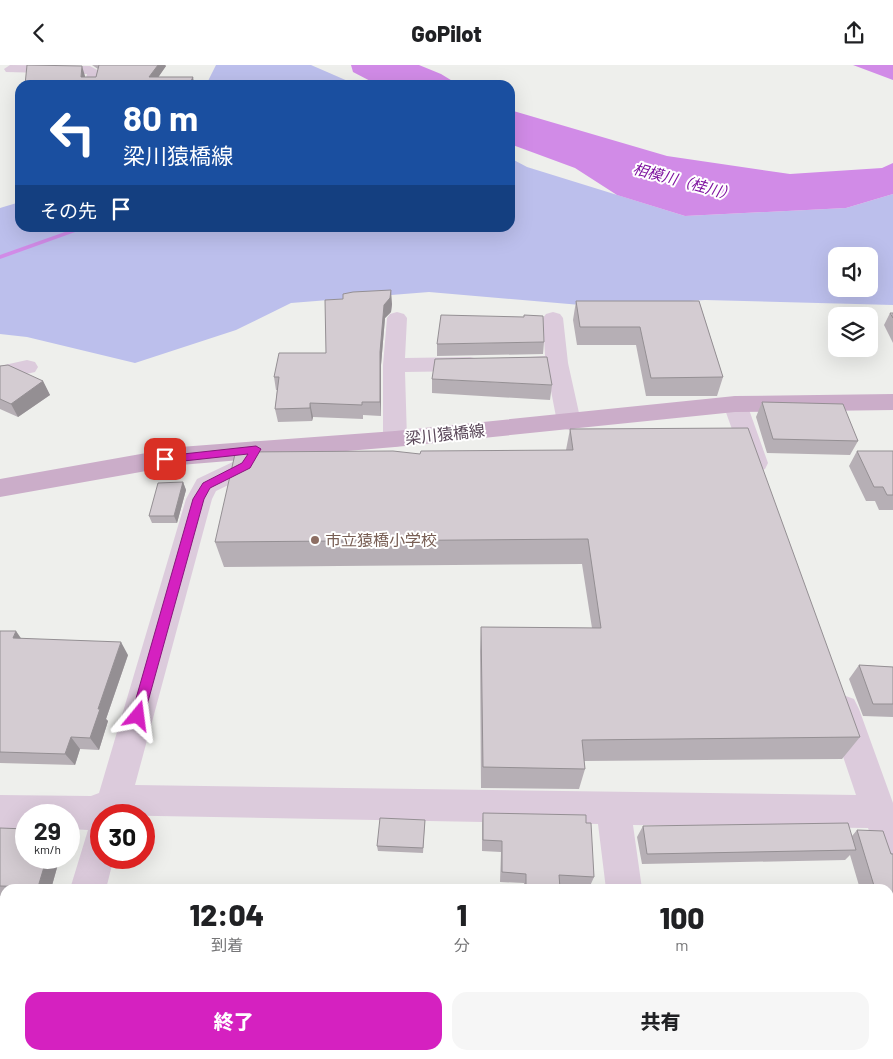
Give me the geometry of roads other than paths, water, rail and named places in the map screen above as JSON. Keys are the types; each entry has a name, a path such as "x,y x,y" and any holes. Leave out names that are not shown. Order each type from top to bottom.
{"main road":[{"name":"梁川猿橋線","path":"0,488 180,457 256,449 395,439 736,404 893,402"}],"street":[{"path":"4,71 90,70 94,72 93,80"},
{"path":"395,439 394,365 397,318"},
{"path":"553,318 557,363 569,422"},
{"path":"394,365 557,363"},
{"path":"0,373 27,367"},
{"path":"736,404 765,487"},
{"path":"113,804 199,499 206,485 246,465 256,449"},
{"path":"833,682 893,851"},
{"path":"125,804 132,801 613,809 879,811"},
{"path":"613,809 623,884"},
{"path":"0,812 90,813"},
{"path":"89,884 93,869"}],"water":[{"path":"351,65 419,65 451,80 368,80 353,72"},
{"path":"853,65 893,65 893,80"},
{"name":"相模川（桂川）","path":"515,111 667,156 790,174 882,168 893,163 893,194 846,208 685,216 617,195 575,168 515,146"}],"waterway":[{"path":"0,257 72,232"}],"place":[{"name":"市立猿橋小学校","path":"315,540"}]}
